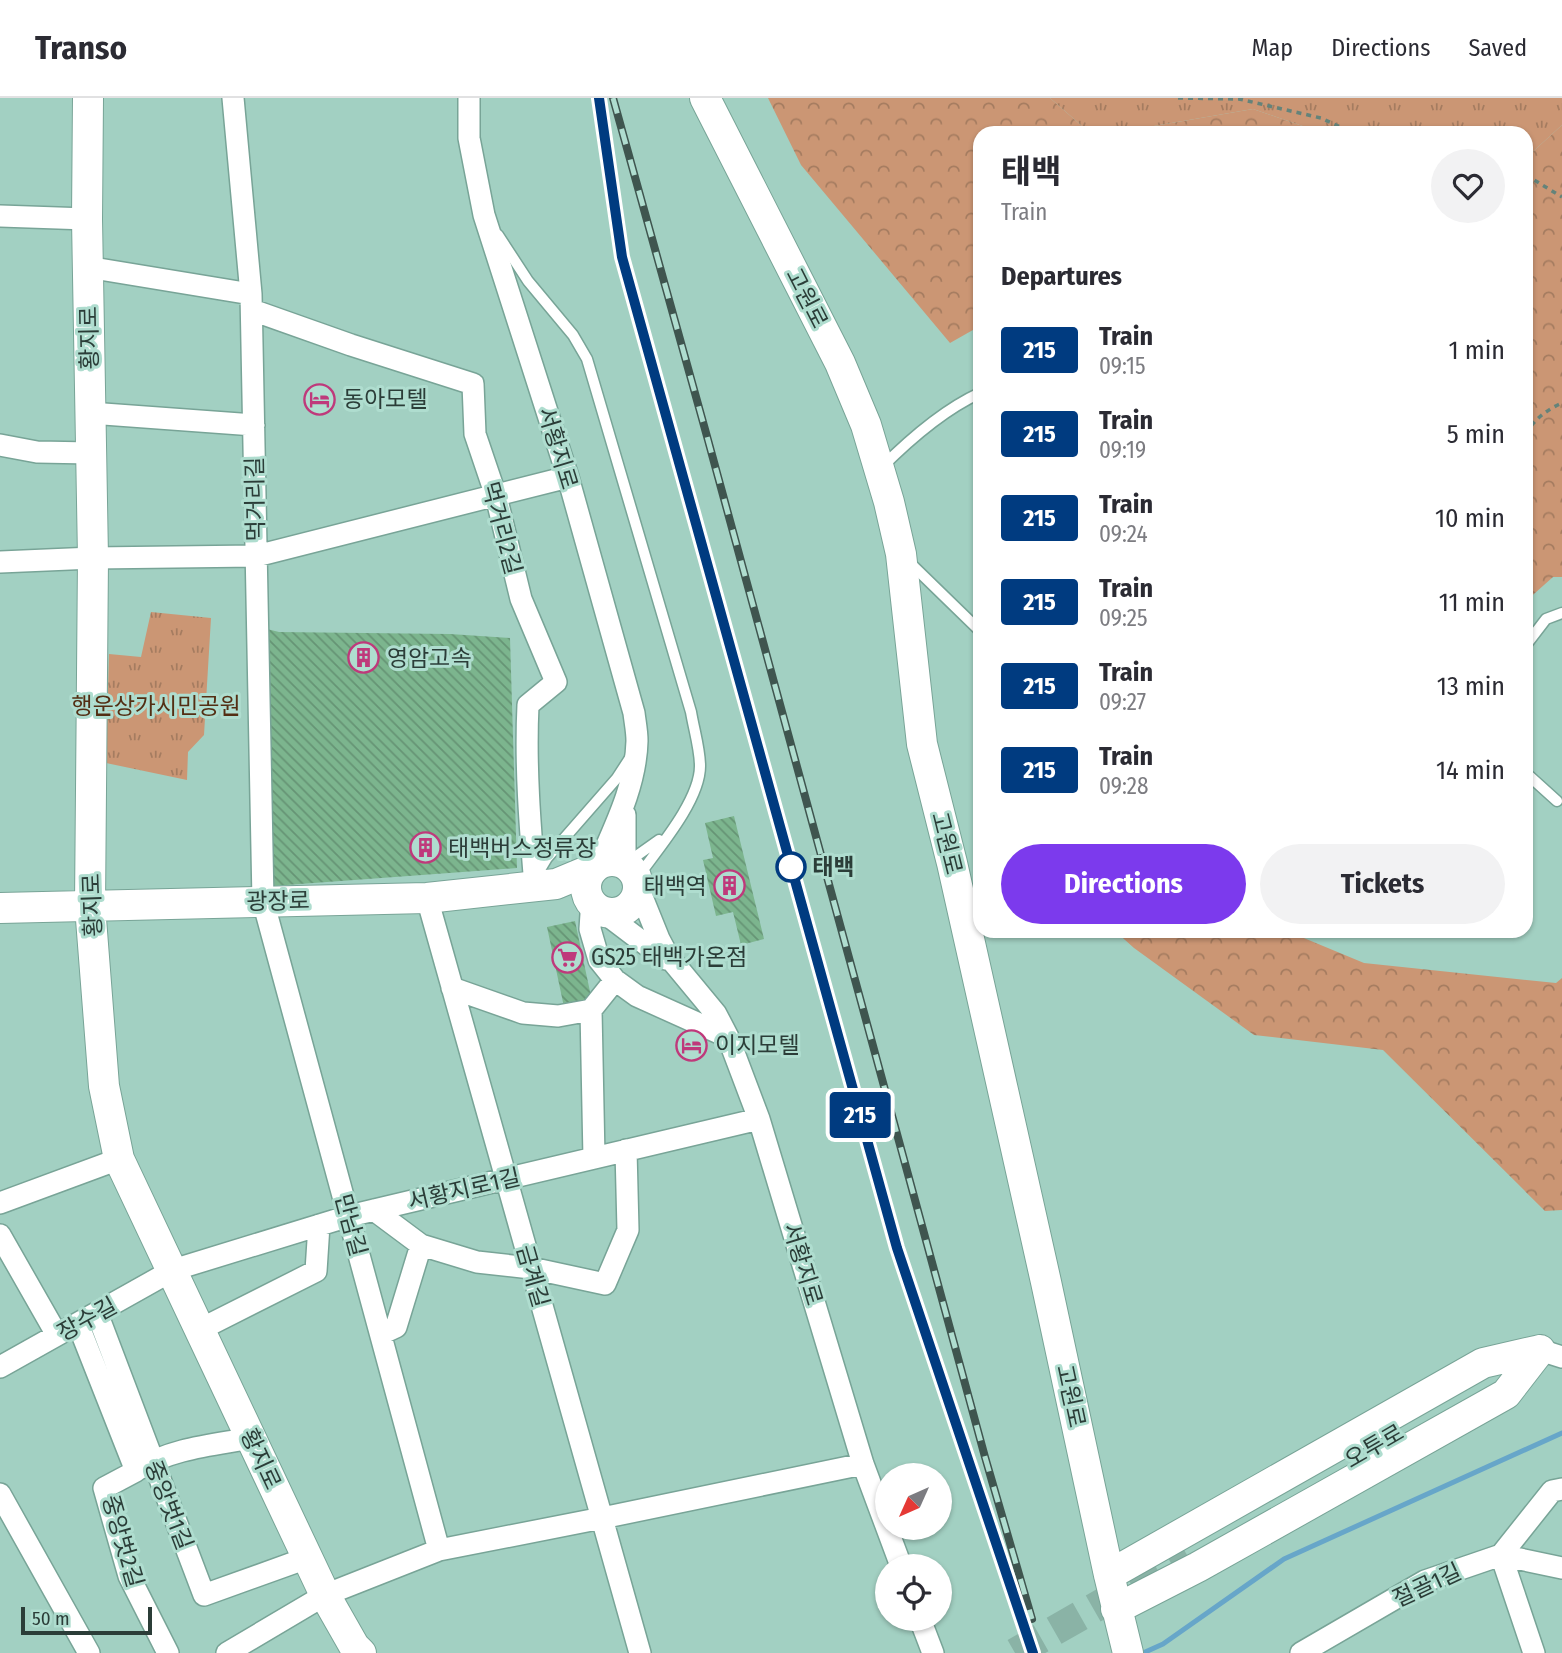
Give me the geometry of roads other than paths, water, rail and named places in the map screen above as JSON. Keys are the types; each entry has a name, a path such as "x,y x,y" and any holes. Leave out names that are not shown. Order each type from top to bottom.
{"street":[{"name":"황지로","path":"88,98 87,219 93,558 90,906 104,1086 119,1159 307,1558 354,1646 361,1653"},
{"name":"먹거리길","path":"233,98 252,302 263,901"},
{"name":"서황지로","path":"469,98 469,138 484,215 568,477 634,713 637,739 634,768 626,799 618,872"},
{"name":"고원로","path":"705,98 840,363 866,425 880,470 901,554 922,744 955,877 1128,1653"},
{"path":"0,216 87,219"},
{"path":"88,267 252,302"},
{"name":"먹거리2길","path":"252,302 351,345 473,384 475,434 496,496 521,599 556,682 528,705 530,799 545,885"},
{"path":"90,413 254,425"},
{"path":"0,445 37,452 91,453"},
{"path":"0,562 256,556 568,477"},
{"path":"545,885 596,907 619,912 633,903 637,896 618,872"},
{"path":"618,872 587,877 586,894 596,907 682,974"},
{"path":"618,872 668,956 682,974"},
{"name":"광장로","path":"0,908 427,898 545,885 618,872"},
{"name":"금계길","path":"427,898 640,1653"},
{"name":"만남길","path":"263,901 439,1550"},
{"path":"596,907 590,929 599,960 615,980 637,996 728,1037"},
{"name":"서황지로","path":"682,974 716,1014 728,1037 759,1119 863,1464 897,1554"},
{"path":"594,1158 591,1010 615,980"},
{"path":"452,988 523,1013 558,1016 591,1010"},
{"name":"서황지로1길","path":"173,1270 349,1216 759,1119"},
{"path":"374,1210 421,1245 477,1262 531,1268 605,1284 628,1230 626,1150"},
{"path":"0,1203 119,1159"},
{"path":"201,1329 316,1271 319,1225"},
{"path":"0,1234 57,1335"},
{"path":"381,1334 396,1327 421,1245"},
{"name":"장수길","path":"0,1367 173,1270"},
{"name":"중앙벗1길","path":"97,1313 144,1466 205,1595 307,1558"},
{"name":"중앙벗2길","path":"78,1324 144,1466 104,1488 129,1576 169,1653"},
{"path":"1109,1576 1483,1363 1555,1349"},
{"path":"1117,1613 1506,1394 1555,1349"},
{"name":"오투로","path":"1187,1555 1555,1349"},
{"path":"144,1466 190,1449 251,1438"},
{"path":"228,1653 325,1594 439,1550 863,1464"},
{"path":"1502,1555 1552,1492 1562,1489"},
{"path":"0,1494 89,1653"},
{"path":"1502,1555 1562,1568"},
{"path":"1502,1555 1534,1653"},
{"name":"절골1길","path":"1301,1653 1425,1581 1502,1555"},
{"path":"925,1631 933,1653"}],"lane":[{"path":"484,215 528,281 573,335 587,359 691,712 700,766 697,785 688,806 672,828 618,872"},
{"path":"880,470 901,449 962,401 973,396"},
{"path":"901,554 973,624"},
{"path":"1533,636 1546,619 1562,613"},
{"path":"545,885 538,870 618,778 637,739"},
{"path":"1533,779 1557,801"},
{"path":"618,872 672,828"}],"waterway":[{"path":"1143,1653 1163,1644 1284,1559 1562,1433"}],"tunnel":[{"path":"1015,1653 1187,1555"}],"railway":[{"path":"599,98 622,257 897,1248 1033,1653"},
{"path":"613,98 985,1457 1032,1619"}],"train":[{"name":"215","path":"599,98 622,257 897,1248 1033,1653"}],"place":[{"name":"동아모텔","path":"320,399"},
{"name":"영암고속","path":"364,658"},
{"name":"태백버스정류장","path":"425,848"},
{"name":"태백","path":"791,867"},
{"name":"태백역","path":"730,886"},
{"name":"GS25 태백가온점","path":"568,957"},
{"name":"이지모텔","path":"692,1045"}],"park label":[{"name":"행운상가시민공원","path":"156,706"}]}
